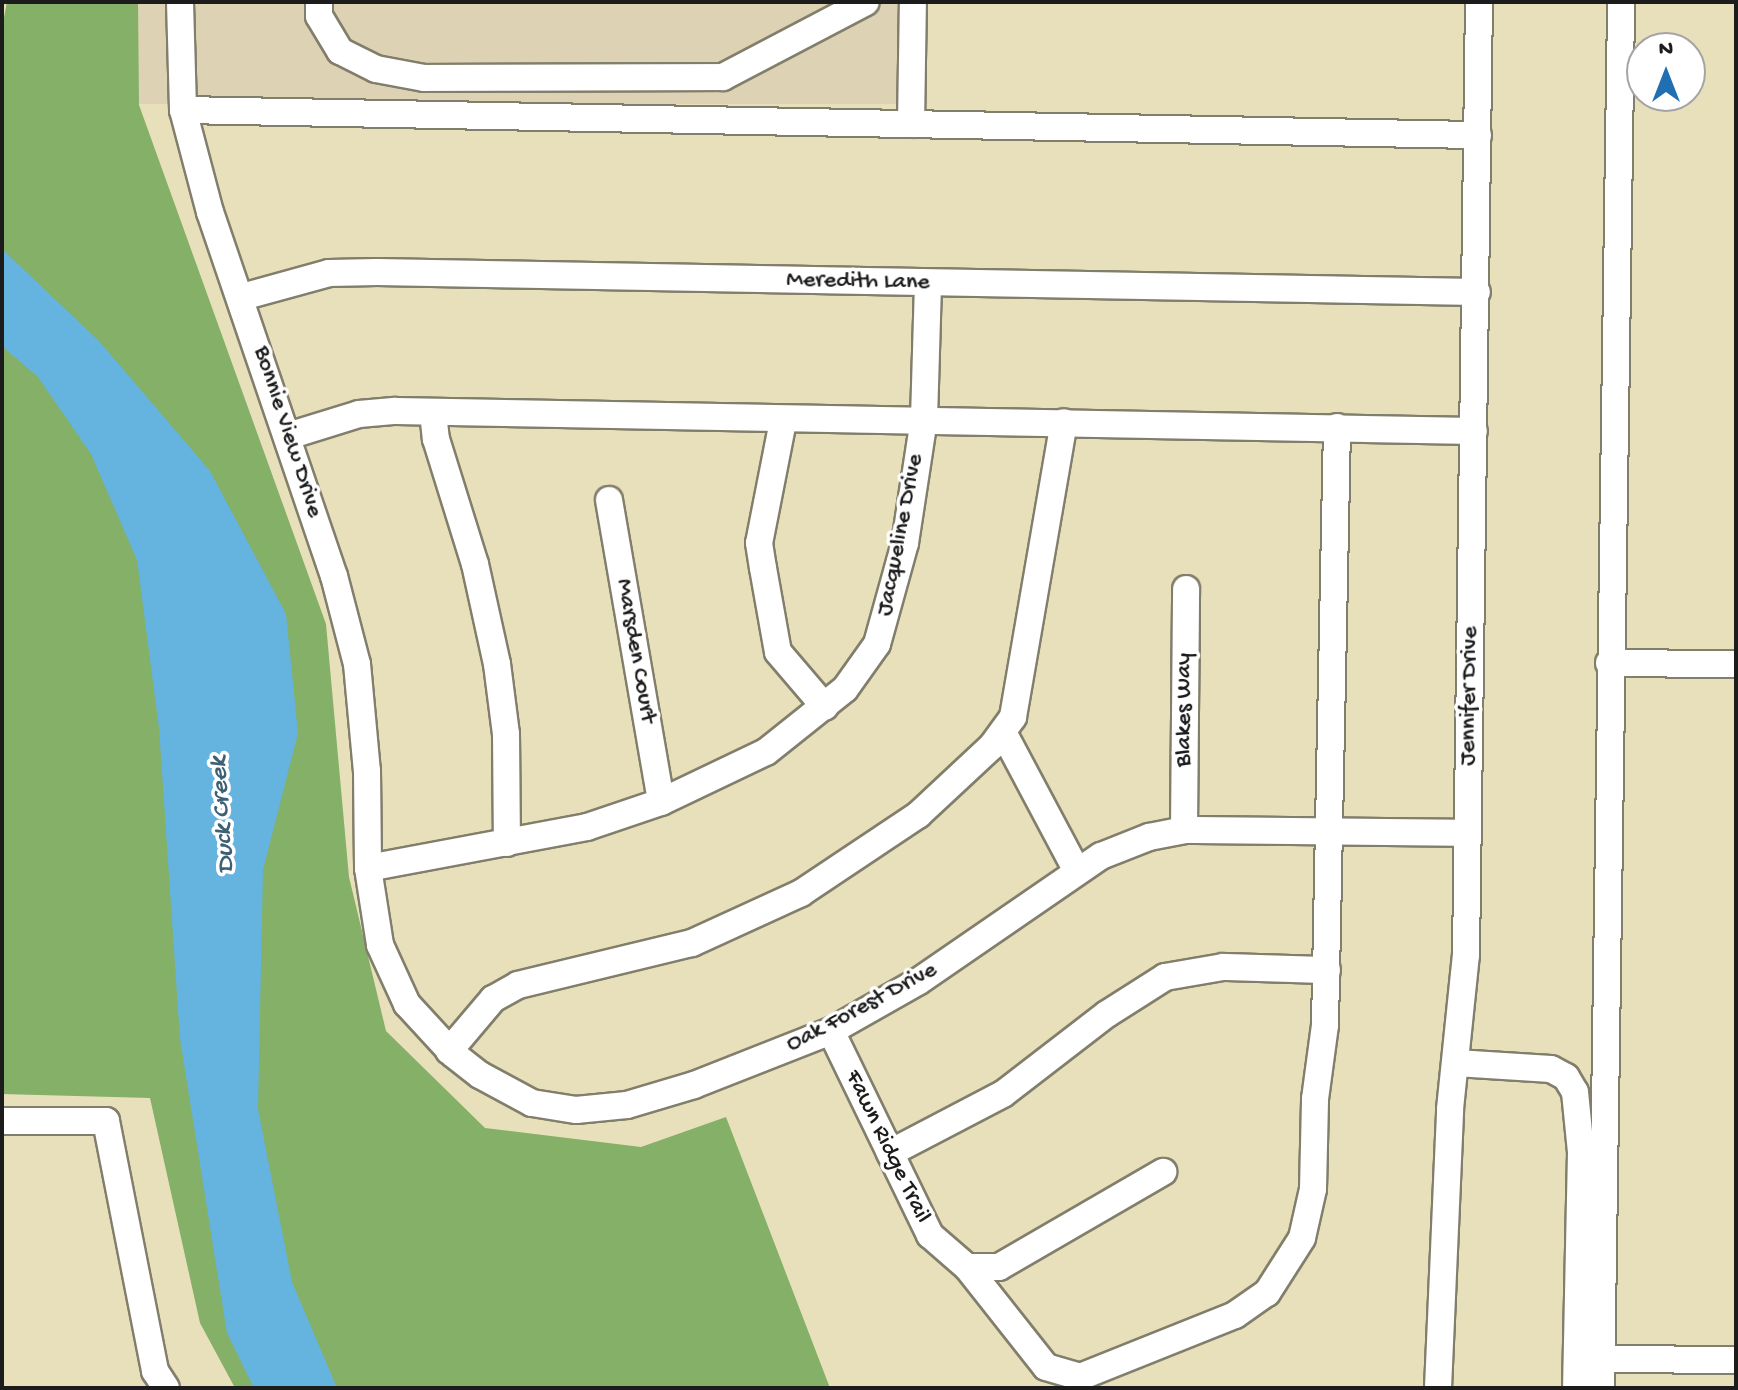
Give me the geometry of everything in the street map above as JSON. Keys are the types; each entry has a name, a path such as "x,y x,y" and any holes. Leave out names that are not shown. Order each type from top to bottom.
{"street":[{"name":"Bonnie View Drive","path":"180,2 183,110 210,212 288,436 357,664 367,771 368,868"},
{"path":"319,2 319,16 340,51 376,69 424,78 723,77 866,2"},
{"path":"911,124 913,2"},
{"name":"Jennifer Drive","path":"1438,1388 1456,1063 1466,955 1479,2"},
{"path":"1601,1388 1609,663 1621,2"},
{"path":"183,110 1478,135"},
{"name":"Meredith Lane","path":"242,297 329,273 377,272 1477,292"},
{"name":"Jacqueline Drive","path":"368,868 587,827 661,802 766,752 845,689 877,644 905,543 924,419 928,284"},
{"path":"288,436 359,414 433,412 783,421 924,419 1474,431"},
{"path":"433,412 436,439 475,564 497,664 506,734 507,843"},
{"path":"783,421 761,555 778,652 825,707"},
{"path":"449,1051 493,999 518,985 692,943 801,893 918,815 1003,732 1013,717 1064,422"},
{"name":"Fawn Ridge Trail","path":"831,1031 930,1235 967,1267 1046,1367 1062,1376 1080,1377 1117,1367 1235,1315 1267,1293 1302,1238 1310,1215 1327,970 1337,427"},
{"name":"Marsden Court","path":"609,500 661,802"},
{"name":"Blakes Way","path":"1184,830 1186,589"},
{"path":"1609,663 1736,664"},
{"path":"1003,732 1077,871"},
{"name":"Oak Forest Drive","path":"368,868 372,914 392,974 407,1004 449,1051 532,1103 600,1109 694,1085 831,1031 919,981 1077,871 1149,837 1184,830 1468,833"},
{"path":"890,1153 1003,1094 1107,1014 1165,977 1223,967 1327,970"},
{"path":"1456,1063 1551,1069 1566,1077 1575,1092 1581,1152 1576,1388"},
{"path":"2,1121 106,1121 155,1371 166,1388"},
{"path":"967,1267 999,1267 1163,1172"},
{"path":"1602,1359 1736,1360"}],"shaded area":[{"path":"138,2 899,2 899,104 138,104"}],"green space":[{"path":"7,2 138,2 139,105 326,624 349,877 386,1031 485,1128 641,1147 726,1117 830,1388 235,1388 200,1323 150,1098 2,1094 2,28"}],"water":[{"name":"Duck Creek","path":"2,249 99,341 210,471 286,614 298,733 263,870 258,1109 292,1282 337,1388 254,1388 227,1333 180,1039 159,728 137,560 91,454 38,377 2,346"}]}
